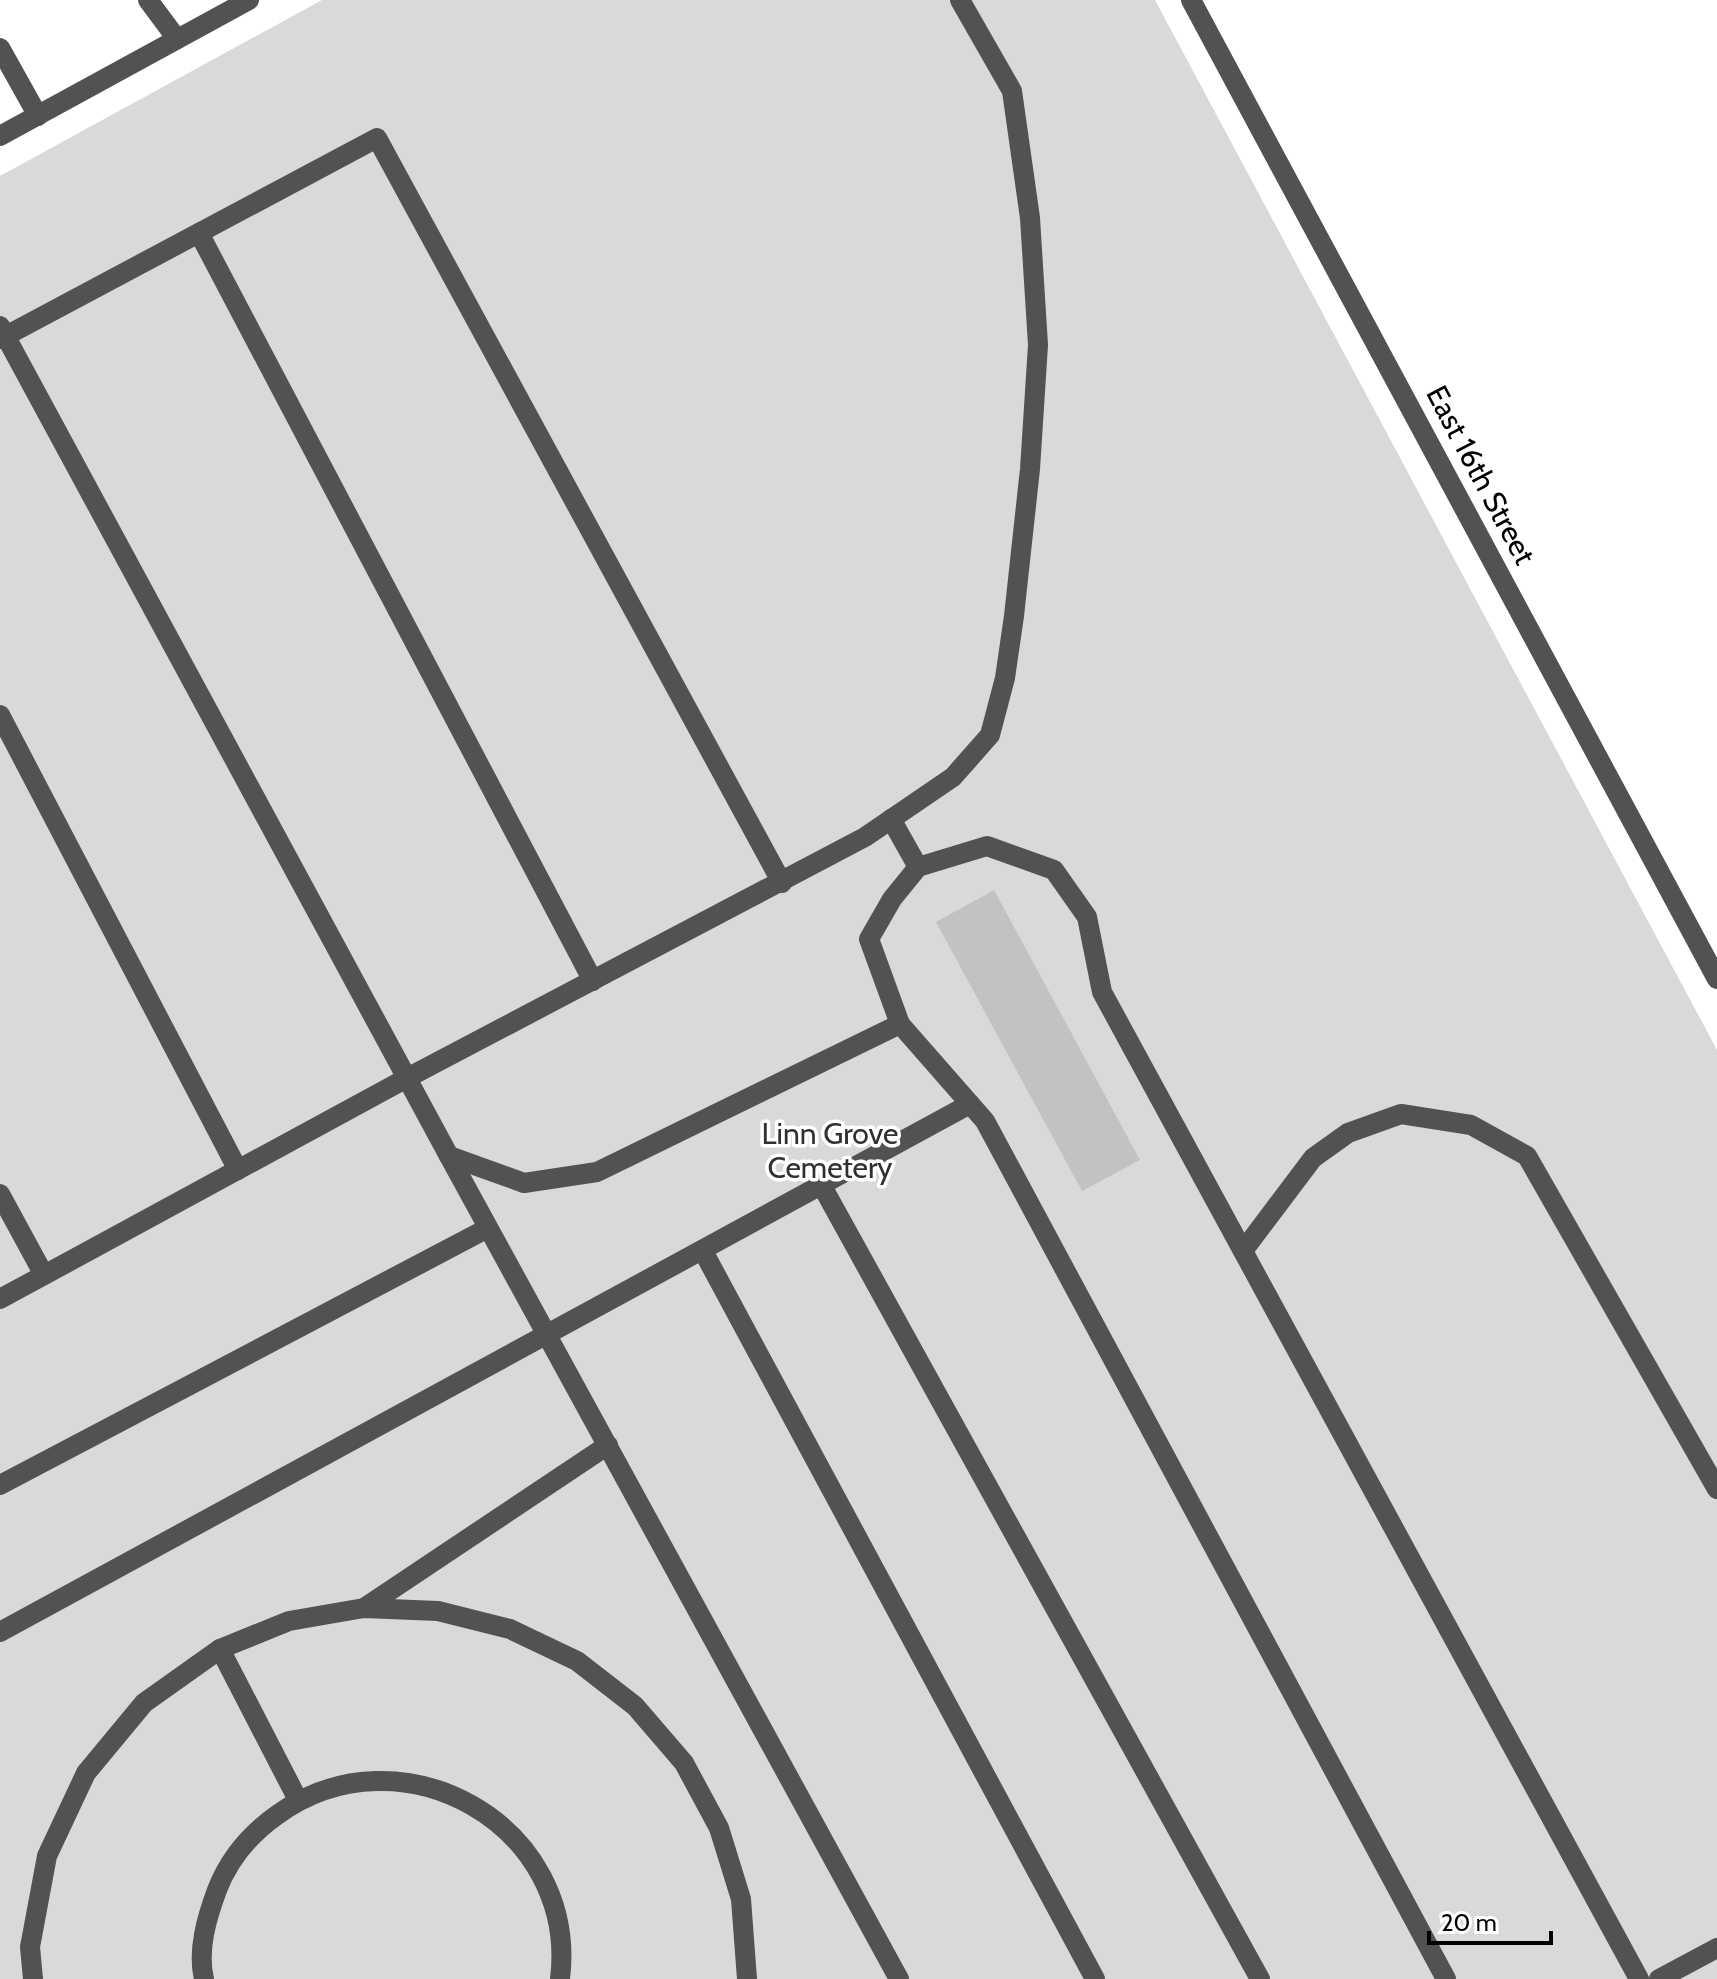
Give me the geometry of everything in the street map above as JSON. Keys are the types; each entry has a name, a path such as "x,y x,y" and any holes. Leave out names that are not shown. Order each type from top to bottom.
{"street":[{"path":"148,0 177,39"},
{"path":"0,136 249,0"},
{"path":"0,1299 407,1078 865,837 953,777 990,735 1005,678 1030,469 1038,345 1030,218 1012,91 960,0"},
{"name":"East 16th Street","path":"1191,0 1717,979"},
{"path":"0,48 38,116"},
{"path":"782,883 377,138 2,333 899,1979"},
{"path":"199,233 593,981"},
{"path":"0,715 238,1170"},
{"path":"891,819 918,867"},
{"path":"1446,1979 985,1121 900,1024 869,939 892,899 918,867 987,846 1054,870 1087,917 1102,992 1639,1979"},
{"path":"449,1156 524,1183 597,1172 900,1024"},
{"path":"0,1632 970,1104"},
{"path":"1243,1251 1313,1158 1348,1133 1401,1114 1471,1125 1527,1156 1717,1489"},
{"path":"822,1186 1260,1979"},
{"path":"0,1194 44,1275"},
{"path":"0,1485 488,1228"},
{"path":"703,1251 1095,1979"},
{"path":"364,1608 608,1445"},
{"path":"33,1979 30,1947 47,1856 86,1773 144,1703 220,1649 289,1621 364,1608 438,1611 510,1629 577,1661 635,1706 684,1763 719,1828 741,1899 747,1979"},
{"path":"220,1649 298,1800"},
{"path":"204,1979 205,1921 224,1872 256,1830 298,1800 341,1784 387,1779 432,1787 474,1805 511,1834 538,1871 556,1914 562,1960 560,1979"},
{"path":"1659,1979 1717,1948"}],"green space":[{"name":"Linn Grove Cemetery","path":"322,0 1155,0 1717,1050 1717,1979 0,1979 0,176"}],"building":[{"path":"994,890 1140,1160 1082,1191 936,922"}]}
